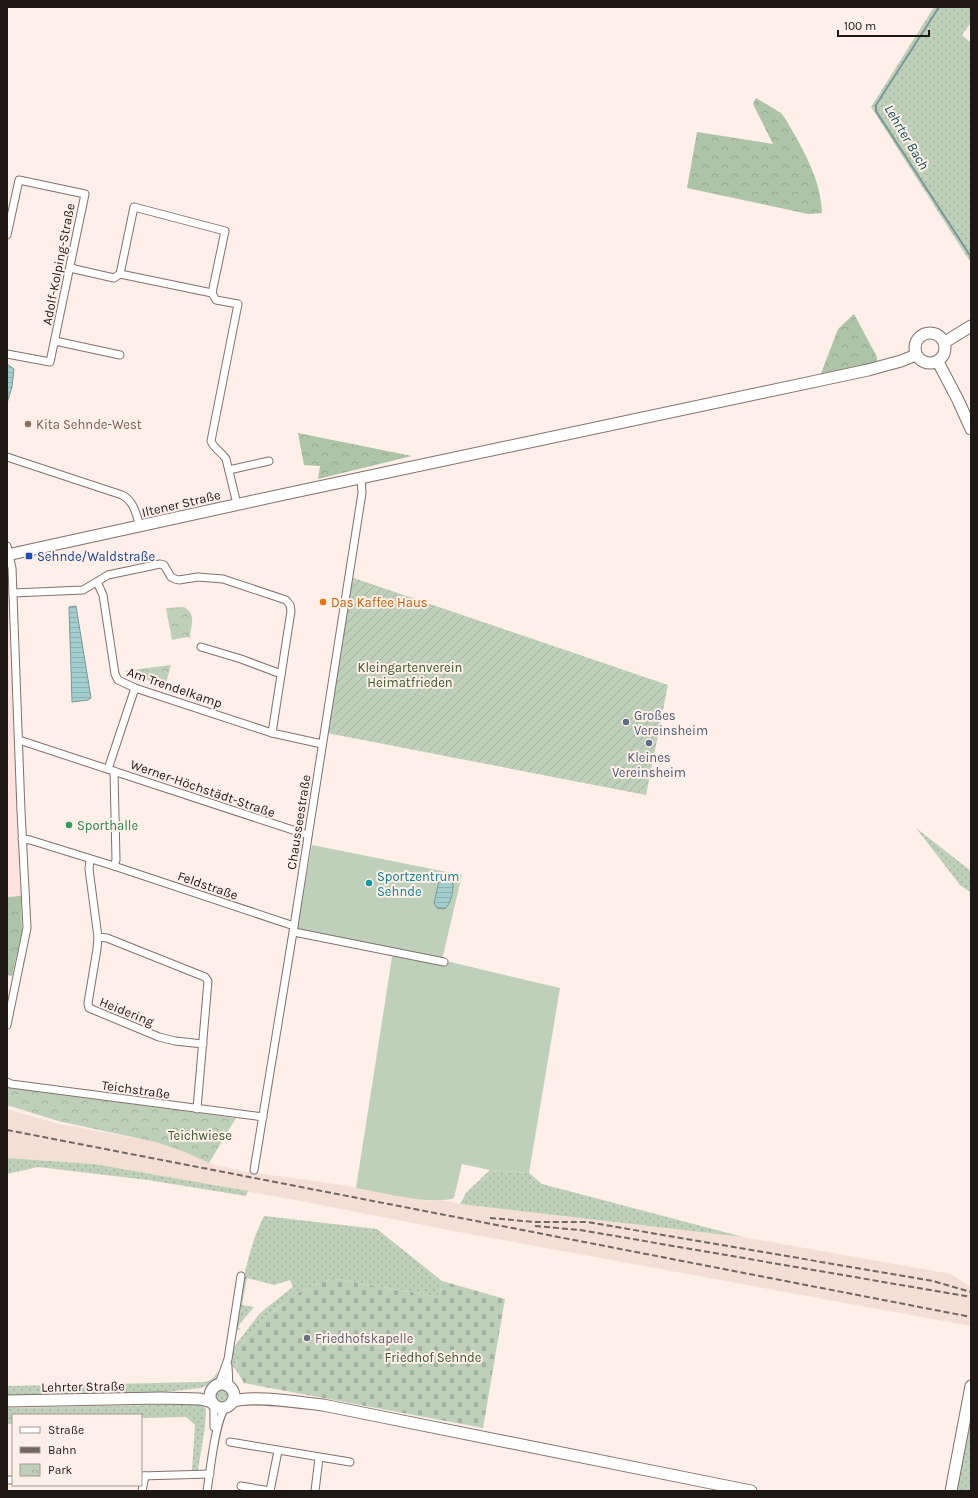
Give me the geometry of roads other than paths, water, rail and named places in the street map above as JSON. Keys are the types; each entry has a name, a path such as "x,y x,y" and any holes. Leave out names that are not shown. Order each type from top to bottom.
{"main road":[{"path":"945,342 971,326"},
{"path":"934,333 945,342 944,356 938,362 928,364 919,359 916,355 915,350 917,340 924,334 934,333"},
{"name":"Iltener Straße","path":"8,552 140,526 868,370 901,361 916,355"},
{"path":"938,362 971,429"},
{"path":"951,1491 971,1386"},
{"path":"229,1405 234,1396 223,1388 210,1394 213,1404 222,1408 229,1405 241,1399 286,1401 323,1405 751,1491"},
{"name":"Lehrter Straße","path":"160,1398 202,1393 223,1388 237,1393 263,1396 286,1401"},
{"name":"Lehrter Straße","path":"7,1401 160,1398 200,1399 213,1404"}],"street":[{"name":"Adolf-Kolping-Straße","path":"7,235 18,180 84,194 50,362 7,354"},
{"path":"70,268 114,278 120,274 134,206 225,231 212,293 216,300 238,304 211,441 213,447 222,453 226,458 237,504"},
{"path":"120,274 212,293"},
{"name":"Adolf-Kolping-Straße","path":"55,341 120,355"},
{"path":"7,456 128,498 132,504 140,526"},
{"path":"229,470 269,461"},
{"name":"Chausseestraße","path":"254,1170 294,929 362,493 361,478"},
{"path":"7,1025 27,928 22,840 12,568 8,552"},
{"path":"13,593 83,590 108,575 160,564 164,565 175,580 198,577 222,579 286,600 290,605 290,611 272,733"},
{"name":"Am Trendelkamp","path":"97,582 102,596 115,674 118,680 135,688 272,733 322,744"},
{"path":"202,646 281,674"},
{"name":"Werner-Höchstädt-Straße","path":"114,866 116,860 111,770 135,688"},
{"name":"Werner-Höchstädt-Straße","path":"19,740 308,835"},
{"name":"Feldstraße","path":"22,840 30,840 90,860 114,866 294,929 444,962"},
{"name":"Heidering","path":"90,860 89,869 98,937 88,1003 89,1008 159,1037 175,1041 202,1044"},
{"path":"98,937 107,938 205,977 208,981 197,1109"},
{"name":"Teichstraße","path":"7,1082 11,1084 263,1117"},
{"path":"223,1388 241,1276"},
{"path":"213,1404 214,1443"},
{"path":"207,1491 214,1443 221,1414 229,1405"},
{"path":"230,1442 350,1462"},
{"path":"242,1486 270,1491 278,1451"},
{"path":"315,1491 319,1458"},
{"path":"142,1491 143,1476 210,1474"}],"water":[{"path":"7,364 14,369 12,387 7,403"},
{"path":"76,606 91,698 88,700 72,702 69,607"},
{"path":"445,877 452,879 452,896 449,904 444,909 437,908 434,903 439,881 441,878"}],"waterway":[{"name":"Lehrter Bach","path":"939,7 876,105 876,111 971,257"}],"railway":[{"path":"7,1130 971,1317"},
{"path":"490,1218 535,1222 587,1222 933,1281 971,1292"},
{"path":"535,1226 580,1230 971,1297"}],"place":[{"name":"Kita Sehnde-West","path":"28,424"},
{"name":"Sehnde/Waldstraße","path":"29,556"},
{"name":"Das Kaffee Haus","path":"323,602"},
{"name":"Großes Vereinsheim","path":"626,722"},
{"name":"Kleines Vereinsheim","path":"649,743"},
{"name":"Sporthalle","path":"69,825"},
{"name":"Sportzentrum Sehnde","path":"369,883"},
{"name":"Friedhofskapelle","path":"307,1338"}],"park label":[{"name":"Kleingartenverein Heimatfrieden","path":"410,674"},
{"name":"Teichwiese","path":"200,1135"},
{"name":"Friedhof Sehnde","path":"433,1357"}]}
